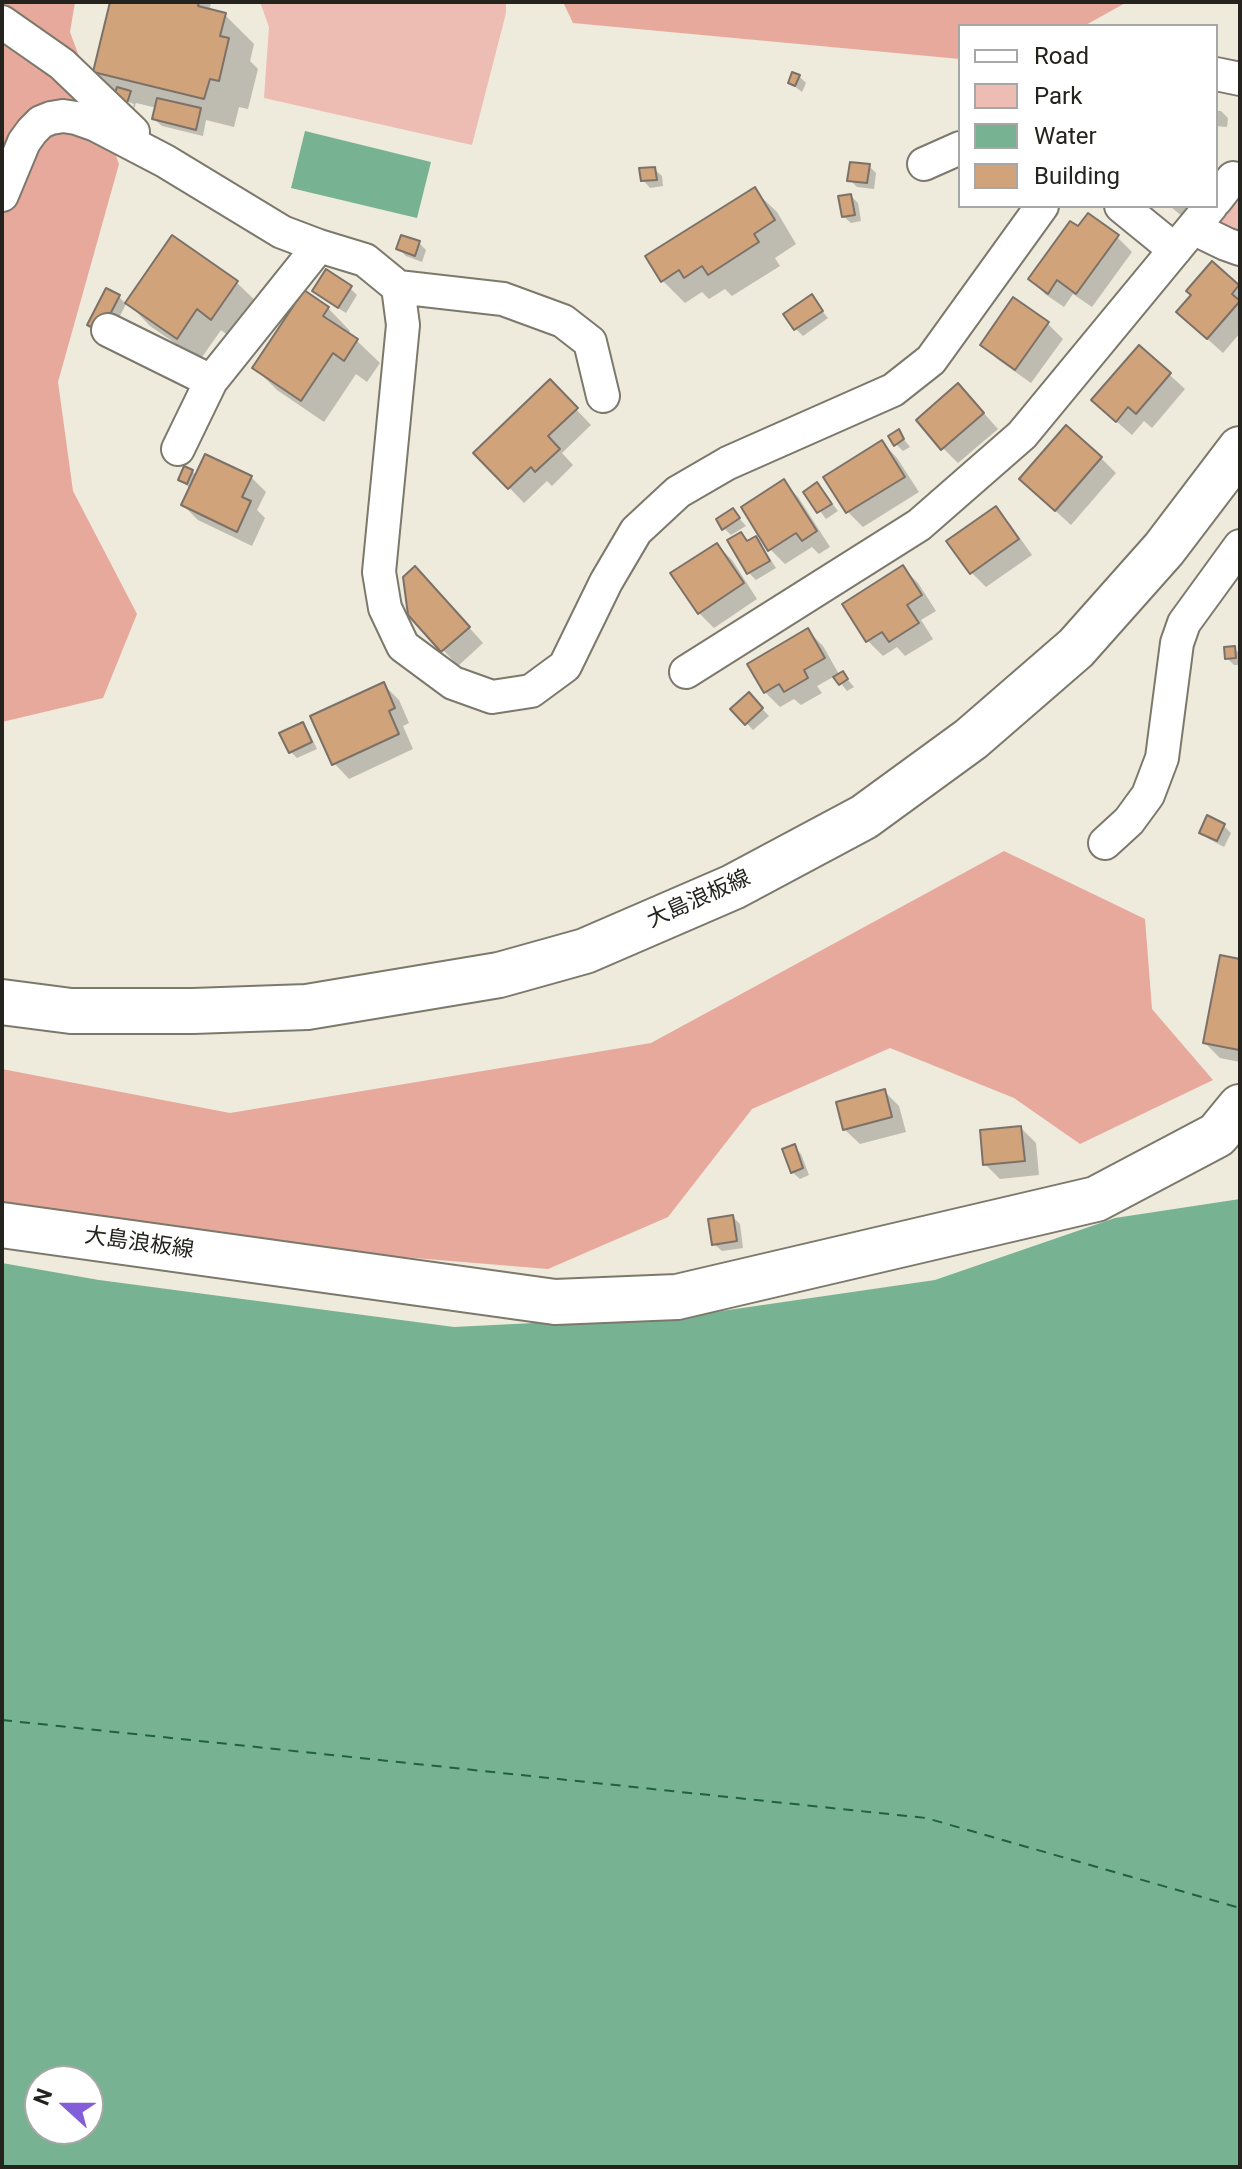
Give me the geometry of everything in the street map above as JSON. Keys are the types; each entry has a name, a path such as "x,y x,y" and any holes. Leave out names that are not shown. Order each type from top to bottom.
{"main road":[{"name":"大島浪板線","path":"2,1002 71,1011 193,1011 322,1005 499,975 585,951 733,887 864,817 971,739 1006,709 1076,648 1164,549 1240,449"},
{"name":"大島浪板線","path":"2,1225 555,1302 677,1297 1096,1199 1217,1135 1240,1107"}],"street":[{"path":"2,22 62,64 165,161"},
{"path":"1218,74 1240,79"},
{"path":"2,195 24,142 41,122 63,116 76,118 165,161 282,232 365,260 398,287 503,299 563,321 590,342 603,396"},
{"path":"924,164 958,149"},
{"path":"398,287 403,325 379,572 385,608 403,646 453,683 492,697 531,691 565,666 606,582 636,531 678,492 728,463 893,390 931,360 1041,208"},
{"path":"1128,208 1193,228 1240,249"},
{"path":"686,672 919,525 1022,435 1193,228"},
{"path":"178,449 211,381 319,246"},
{"path":"108,330 211,381"},
{"path":"1105,843 1129,821 1148,795 1162,758 1177,643 1184,623 1240,546"}],"green space":[{"path":"260,2 506,2 506,13 472,145 264,98 269,27"},
{"path":"1240,194 1240,232 1214,224"}],"shaded area":[{"path":"2,2 75,2 70,32 119,164 58,382 73,491 137,614 103,698 2,722"},
{"path":"563,2 1127,2 1088,24 958,24 958,59 573,23"},
{"path":"1004,851 1145,919 1152,1009 1213,1080 1080,1144 1014,1098 890,1048 752,1109 668,1217 548,1269 2,1224 2,1069 230,1113 651,1043"}],"water":[{"path":"305,131 431,162 417,218 291,188"},
{"path":"1240,1199 1240,2167 2,2167 2,1263 99,1280 454,1327 694,1315 935,1280 1115,1218"}],"building":[{"path":"110,2 199,2 198,6 226,13 220,36 229,38 219,81 210,79 204,99 93,72"},
{"path":"792,72 800,75 795,86 788,83"},
{"path":"117,87 131,91 127,103 113,99"},
{"path":"157,98 201,108 196,130 152,119"},
{"path":"850,162 870,164 867,183 847,181"},
{"path":"655,167 657,180 641,181 639,168"},
{"path":"755,187 775,220 754,234 759,242 708,275 702,266 684,278 679,270 661,282 645,256"},
{"path":"851,194 855,215 842,217 838,196"},
{"path":"1088,213 1119,235 1076,294 1057,280 1048,294 1028,279 1070,221 1078,226"},
{"path":"172,235 238,281 211,320 197,309 177,339 125,303"},
{"path":"401,235 420,241 415,256 396,249"},
{"path":"1212,261 1239,285 1232,294 1240,301 1207,339 1176,312 1191,295 1186,291"},
{"path":"326,269 352,286 338,308 312,291"},
{"path":"106,288 120,295 101,332 87,325"},
{"path":"304,290 329,307 323,316 358,339 344,361 333,353 301,401 252,368"},
{"path":"812,294 823,311 794,330 783,314"},
{"path":"1013,297 1049,322 1015,370 980,345"},
{"path":"1139,345 1171,373 1136,414 1128,407 1116,422 1091,400"},
{"path":"550,379 578,408 548,436 560,449 535,472 531,467 508,489 473,453"},
{"path":"958,383 984,413 941,450 916,420"},
{"path":"1066,425 1102,457 1055,511 1019,479"},
{"path":"899,429 904,439 894,446 888,436"},
{"path":"882,440 905,477 846,513 823,477"},
{"path":"205,454 252,476 242,497 251,501 237,532 181,505"},
{"path":"184,466 193,470 187,484 178,480"},
{"path":"784,479 817,531 802,541 796,533 768,551 741,507"},
{"path":"817,482 832,504 817,513 803,492"},
{"path":"996,506 1019,539 970,574 946,541"},
{"path":"733,508 740,518 722,530 716,519"},
{"path":"741,532 747,541 756,536 770,561 747,574 727,540"},
{"path":"717,543 744,583 698,614 670,573"},
{"path":"903,565 922,595 907,605 919,623 889,642 882,632 866,642 842,604"},
{"path":"415,566 470,627 441,652 408,615 403,577"},
{"path":"808,628 825,658 804,670 808,678 784,692 779,684 764,693 747,664"},
{"path":"1235,646 1236,658 1225,659 1224,647"},
{"path":"843,671 848,679 839,685 833,677"},
{"path":"384,682 395,708 389,711 399,734 332,765 310,716"},
{"path":"749,692 763,708 745,725 730,709"},
{"path":"303,722 312,742 289,753 279,733"},
{"path":"1207,815 1225,824 1217,841 1199,833"},
{"path":"1220,955 1240,959 1239,1050 1203,1043"},
{"path":"885,1089 892,1117 843,1130 836,1102"},
{"path":"1021,1126 1025,1161 983,1165 980,1130"},
{"path":"795,1144 803,1168 791,1173 782,1149"},
{"path":"733,1215 737,1241 712,1245 708,1219"}],"ferry route":[{"path":"2,1720 926,1818 1240,1908"}]}
